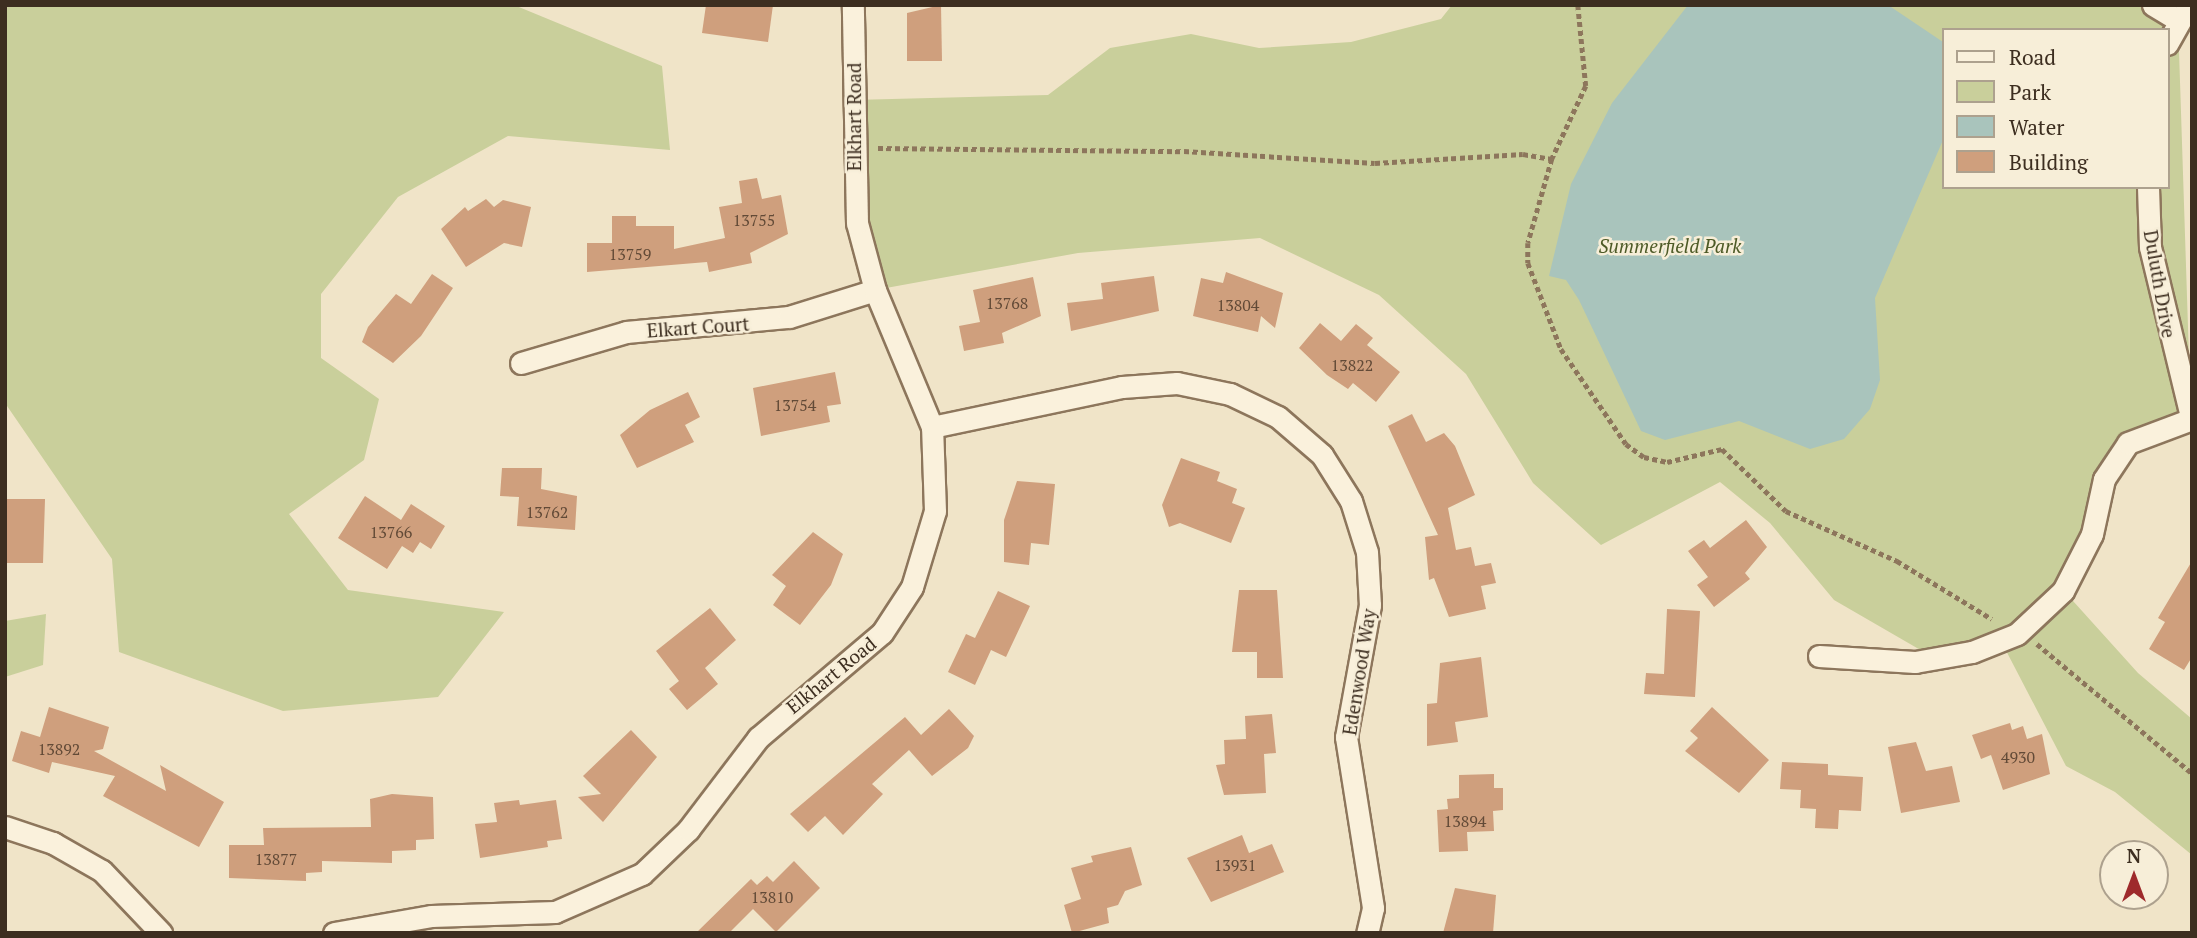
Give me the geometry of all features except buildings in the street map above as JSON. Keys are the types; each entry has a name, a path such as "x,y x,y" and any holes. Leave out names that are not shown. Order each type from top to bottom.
{"street":[{"name":"Elkhart Road","path":"334,933 431,916 555,912 642,874 688,830 758,738 864,652 898,610 922,562 935,511 932,427 875,290 858,223 852,157 853,5"},
{"path":"2153,5 2183,13 2169,40"},
{"name":"Duluth Drive","path":"2148,189 2152,259 2192,419"},
{"name":"Elkart Court","path":"521,363 626,332 789,317 875,290"},
{"name":"Edenwood Way","path":"932,427 1122,387 1177,383 1230,394 1278,417 1322,455 1351,500 1367,552 1370,605 1346,737 1373,908 1367,933"},
{"path":"1819,656 1915,662 2017,634 2063,591 2092,534 2104,479 2128,443 2192,419"},
{"path":"5,827 53,843 102,871 161,933"}],"path":[{"path":"1578,5 1586,86 1552,159 1528,263 1561,349 1626,444 1667,462 1722,449 1786,511 1897,561 2017,634 2042,646 2192,773"},
{"path":"878,148 1184,151 1375,163 1523,154 1552,159"}],"green space":[{"path":"5,5 514,5 662,66 670,150 508,136 398,197 321,294 321,358 379,399 364,460 289,514 348,590 504,612 438,697 283,711 119,652 112,559 5,403"},
{"name":"Summerfield Park","path":"1452,5 2153,5 2178,20 2191,419 2128,444 2064,591 2138,673 2192,719 2192,855 2115,792 2066,766 2001,641 1936,659 1834,600 1770,523 1720,482 1601,545 1533,483 1466,374 1379,295 1260,238 1078,253 875,290 853,100 1048,95 1110,48 1191,34 1259,48 1351,42 1441,19"},
{"path":"46,614 43,665 5,677 5,621"}],"water":[{"path":"1688,5 1888,5 1941,41 1941,145 1875,298 1880,380 1870,409 1844,439 1810,449 1739,421 1665,440 1641,431 1579,300 1566,280 1549,276 1571,184 1612,103"}]}
